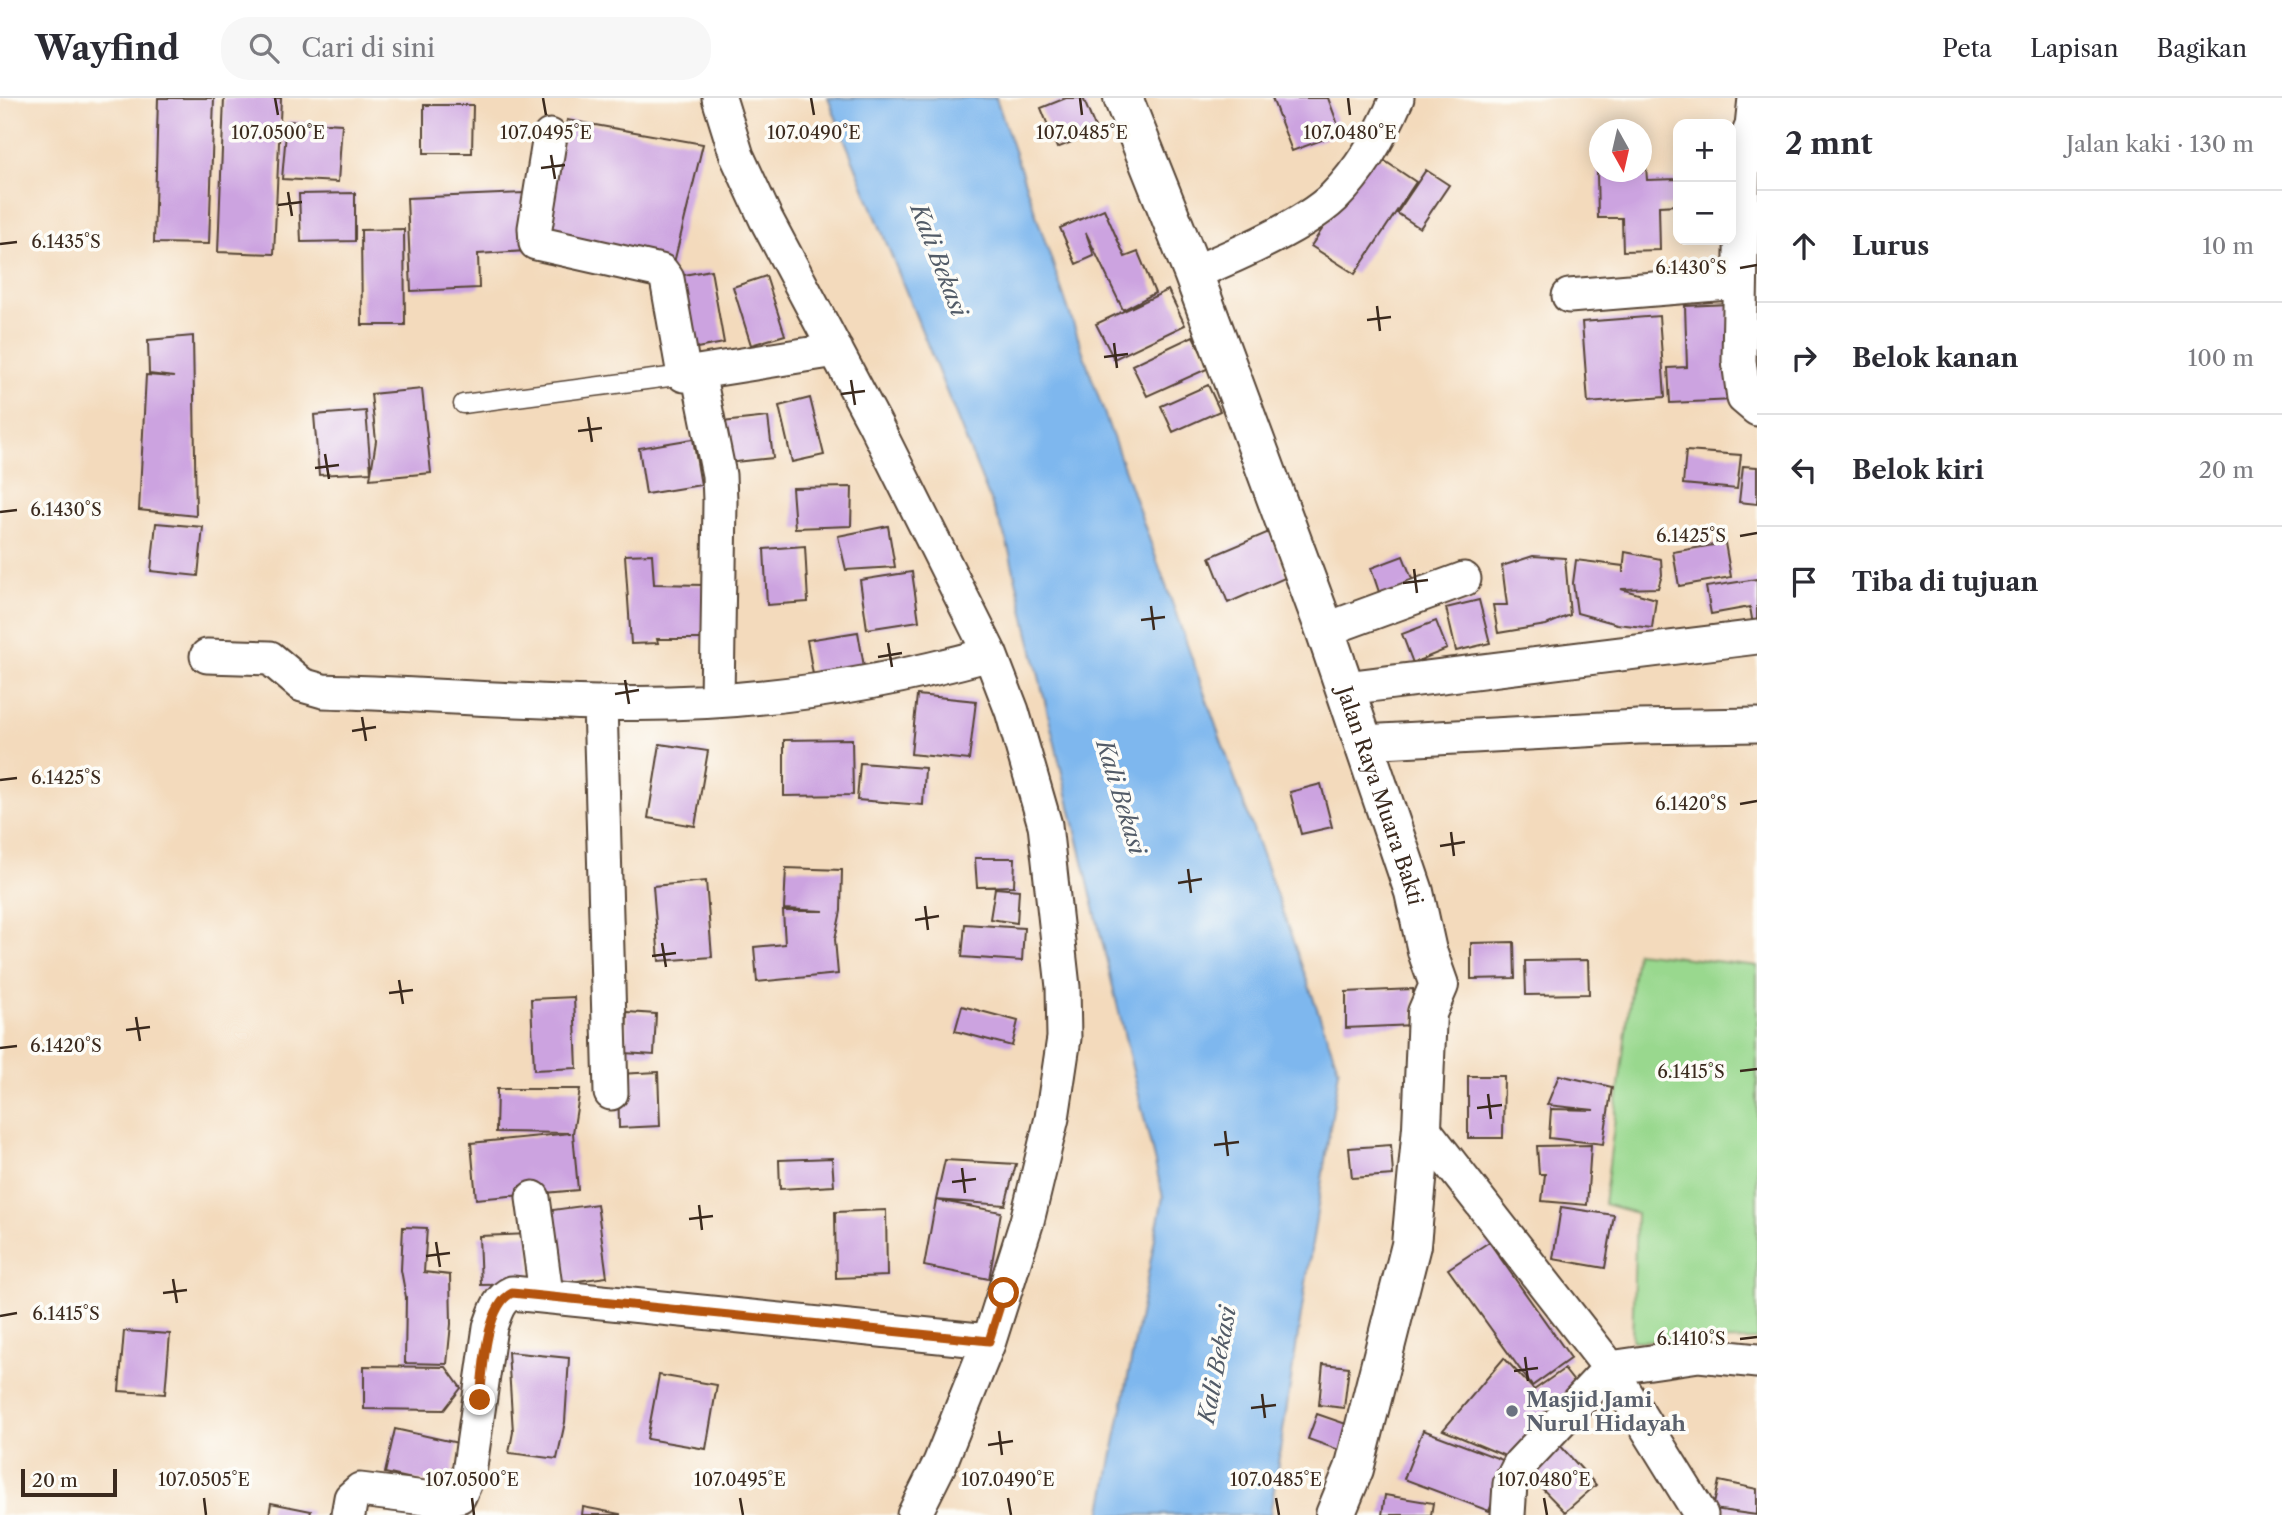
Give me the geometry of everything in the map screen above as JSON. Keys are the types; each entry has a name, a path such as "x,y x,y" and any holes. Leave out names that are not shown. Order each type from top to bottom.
{"main road":[{"name":"Jalan Raya Muara Bakti","path":"1124,98 1193,273 1325,630 1414,892 1427,951 1439,985 1427,1013 1422,1127 1411,1245 1354,1469 1335,1515"}],"street":[{"path":"719,98 737,156 766,219 836,350 990,654 1012,711 1045,825 1063,987 1064,1038 1052,1118 1027,1222 989,1341 940,1464 914,1515"},
{"path":"1193,273 1237,255 1333,197 1384,130 1397,98"},
{"path":"1755,98 1752,126 1743,148 1740,380 1744,398 1757,409"},
{"path":"550,136 535,228 536,243 661,271 667,279 719,475 717,699"},
{"path":"1569,296 1740,282"},
{"path":"691,374 836,350"},
{"path":"1325,630 1464,579"},
{"path":"1345,688 1757,637"},
{"path":"207,656 270,658 302,685 323,691 600,703 717,699 856,686 912,676 990,654"},
{"path":"600,703 611,1093"},
{"path":"1363,742 1638,727 1757,725"},
{"path":"1422,1127 1610,1368 1701,1515"},
{"path":"533,1198 546,1294"},
{"path":"348,1515 352,1499 360,1490 441,1500 459,1496 469,1473 490,1327 497,1307 512,1293 546,1294 989,1341"},
{"path":"1508,1515 1510,1484 1520,1464 1610,1368 1699,1355 1757,1362"}],"lane":[{"path":"463,404 691,374"}],"green space":[{"path":"1636,952 1757,966 1757,1340 1632,1341 1636,1213 1604,1204"}],"water":[{"name":"Kali Bekasi","path":"828,98 996,98 1096,390 1339,1070 1270,1515 1101,1515 1163,1197 1007,542"}],"building":[{"path":"158,98 214,98 209,244 154,243"},
{"path":"224,98 281,98 274,254 218,252"},
{"path":"1066,98 1083,98 1097,132 1057,148 1041,108"},
{"path":"1272,98 1328,98 1341,133 1292,151"},
{"path":"424,105 473,105 472,153 424,153"},
{"path":"567,120 703,144 672,271 541,243"},
{"path":"287,121 342,124 338,182 282,179"},
{"path":"1373,153 1416,182 1355,274 1311,246"},
{"path":"1426,170 1449,185 1420,228 1397,213"},
{"path":"1673,179 1673,205 1659,206 1660,250 1623,251 1622,218 1598,218 1597,182"},
{"path":"355,193 355,241 301,242 299,194"},
{"path":"524,193 526,251 478,254 479,288 411,291 407,198"},
{"path":"1104,209 1125,257 1138,252 1155,293 1123,310 1086,233 1094,256 1076,264 1060,228"},
{"path":"404,229 405,325 362,325 361,230"},
{"path":"711,270 724,343 686,350 673,277"},
{"path":"766,276 785,335 751,345 733,287"},
{"path":"1168,290 1185,325 1114,359 1096,324"},
{"path":"1729,304 1734,400 1670,403 1668,368 1687,367 1685,306"},
{"path":"1659,316 1665,397 1588,403 1582,322"},
{"path":"193,336 196,516 139,510 146,375 174,377 149,374 148,340"},
{"path":"1193,336 1209,368 1147,396 1132,365"},
{"path":"1208,385 1220,411 1173,432 1161,406"},
{"path":"422,389 431,473 370,479 376,441 371,394"},
{"path":"810,398 824,455 792,462 779,406"},
{"path":"366,411 371,472 319,475 314,415"},
{"path":"768,417 773,458 718,464 713,423"},
{"path":"693,439 701,485 646,494 639,448"},
{"path":"1686,451 1741,455 1737,489 1683,484"},
{"path":"1743,466 1757,467 1757,504 1739,502"},
{"path":"852,487 851,526 795,528 792,488"},
{"path":"156,523 203,527 198,576 151,571"},
{"path":"888,526 895,567 846,570 838,536"},
{"path":"1269,532 1287,577 1228,603 1210,557"},
{"path":"1725,543 1731,577 1679,586 1673,552"},
{"path":"805,546 808,602 767,605 764,549"},
{"path":"1625,552 1661,559 1662,575 1658,588 1621,589 1656,599 1652,628 1617,624 1577,613 1573,583 1576,560 1623,566 1623,573"},
{"path":"652,554 654,584 704,585 703,639 657,639 658,643 631,644 625,555"},
{"path":"1403,556 1416,589 1382,601 1371,568"},
{"path":"1533,556 1565,558 1570,615 1546,625 1498,633 1493,605 1507,605 1502,566"},
{"path":"912,572 919,621 867,629 860,580"},
{"path":"1757,579 1757,624 1753,625 1750,607 1711,614 1706,587"},
{"path":"1479,600 1490,643 1456,651 1446,608"},
{"path":"1436,621 1447,649 1413,663 1402,634"},
{"path":"858,632 866,678 815,686 807,640"},
{"path":"917,695 976,701 969,760 911,754"},
{"path":"852,739 853,795 784,796 784,740"},
{"path":"660,744 708,751 695,826 648,818"},
{"path":"860,763 925,768 923,805 857,800"},
{"path":"1321,784 1332,827 1301,834 1290,792"},
{"path":"975,858 1015,858 1014,886 977,887"},
{"path":"786,868 842,870 841,911 835,939 838,974 757,982 754,947 785,944 783,911 824,911 784,909"},
{"path":"706,881 712,957 659,961 653,886"},
{"path":"995,888 1019,890 1017,923 990,919"},
{"path":"965,924 1024,928 1022,961 962,957"},
{"path":"1514,942 1515,978 1471,979 1471,943"},
{"path":"1588,960 1589,994 1526,995 1525,961"},
{"path":"1413,989 1414,1025 1346,1028 1346,992"},
{"path":"574,997 577,1068 534,1070 531,999"},
{"path":"962,1006 1018,1021 1012,1046 955,1031"},
{"path":"627,1012 656,1014 654,1055 625,1053"},
{"path":"658,1072 660,1126 619,1128 618,1074"},
{"path":"1559,1075 1612,1087 1603,1144 1549,1138 1551,1109 1594,1110 1547,1105"},
{"path":"1468,1076 1504,1076 1503,1138 1468,1138"},
{"path":"497,1089 580,1089 573,1133 578,1190 476,1199 471,1143 571,1133 496,1132"},
{"path":"1391,1145 1393,1175 1352,1178 1349,1148"},
{"path":"1591,1145 1587,1205 1542,1201 1545,1174 1539,1174 1537,1146"},
{"path":"832,1158 834,1186 780,1189 779,1160"},
{"path":"945,1160 1016,1164 1005,1205 936,1200"},
{"path":"936,1200 1001,1212 989,1279 924,1266"},
{"path":"597,1204 607,1277 555,1284 545,1211"},
{"path":"1561,1207 1614,1215 1605,1268 1553,1259"},
{"path":"886,1210 887,1276 836,1278 835,1212"},
{"path":"403,1227 427,1228 424,1272 450,1275 451,1324 447,1364 405,1363 406,1297 401,1270"},
{"path":"529,1234 531,1284 481,1285 479,1236"},
{"path":"1489,1242 1571,1358 1532,1386 1448,1269"},
{"path":"124,1331 170,1334 165,1394 119,1391"},
{"path":"508,1352 569,1358 565,1422 557,1459 509,1453 513,1432"},
{"name":"Masjid Jami Nurul Hidayah","path":"1504,1358 1534,1390 1564,1369 1582,1392 1517,1461 1443,1430"},
{"path":"1323,1364 1349,1367 1344,1408 1319,1405"},
{"path":"364,1366 446,1367 461,1388 444,1410 364,1409"},
{"path":"659,1375 717,1385 706,1449 647,1439"},
{"path":"1317,1414 1352,1426 1342,1451 1308,1439"},
{"path":"395,1429 458,1443 449,1487 385,1473"},
{"path":"1423,1430 1508,1462 1489,1511 1404,1479"},
{"path":"1557,1442 1596,1485 1565,1512 1525,1471"},
{"path":"1719,1481 1757,1489 1757,1515 1713,1509"},
{"path":"1385,1495 1433,1503 1431,1515 1382,1515"},
{"path":"271,1503 311,1511 310,1515 269,1515"},
{"path":"583,1507 620,1514 620,1515 582,1515"}],"place":[{"name":"Masjid Jami Nurul Hidayah","path":"1512,1411"}],"route":[{"path":"480,1400 490,1327 497,1307 505,1296 512,1293 526,1292 989,1341 1004,1293"}]}
